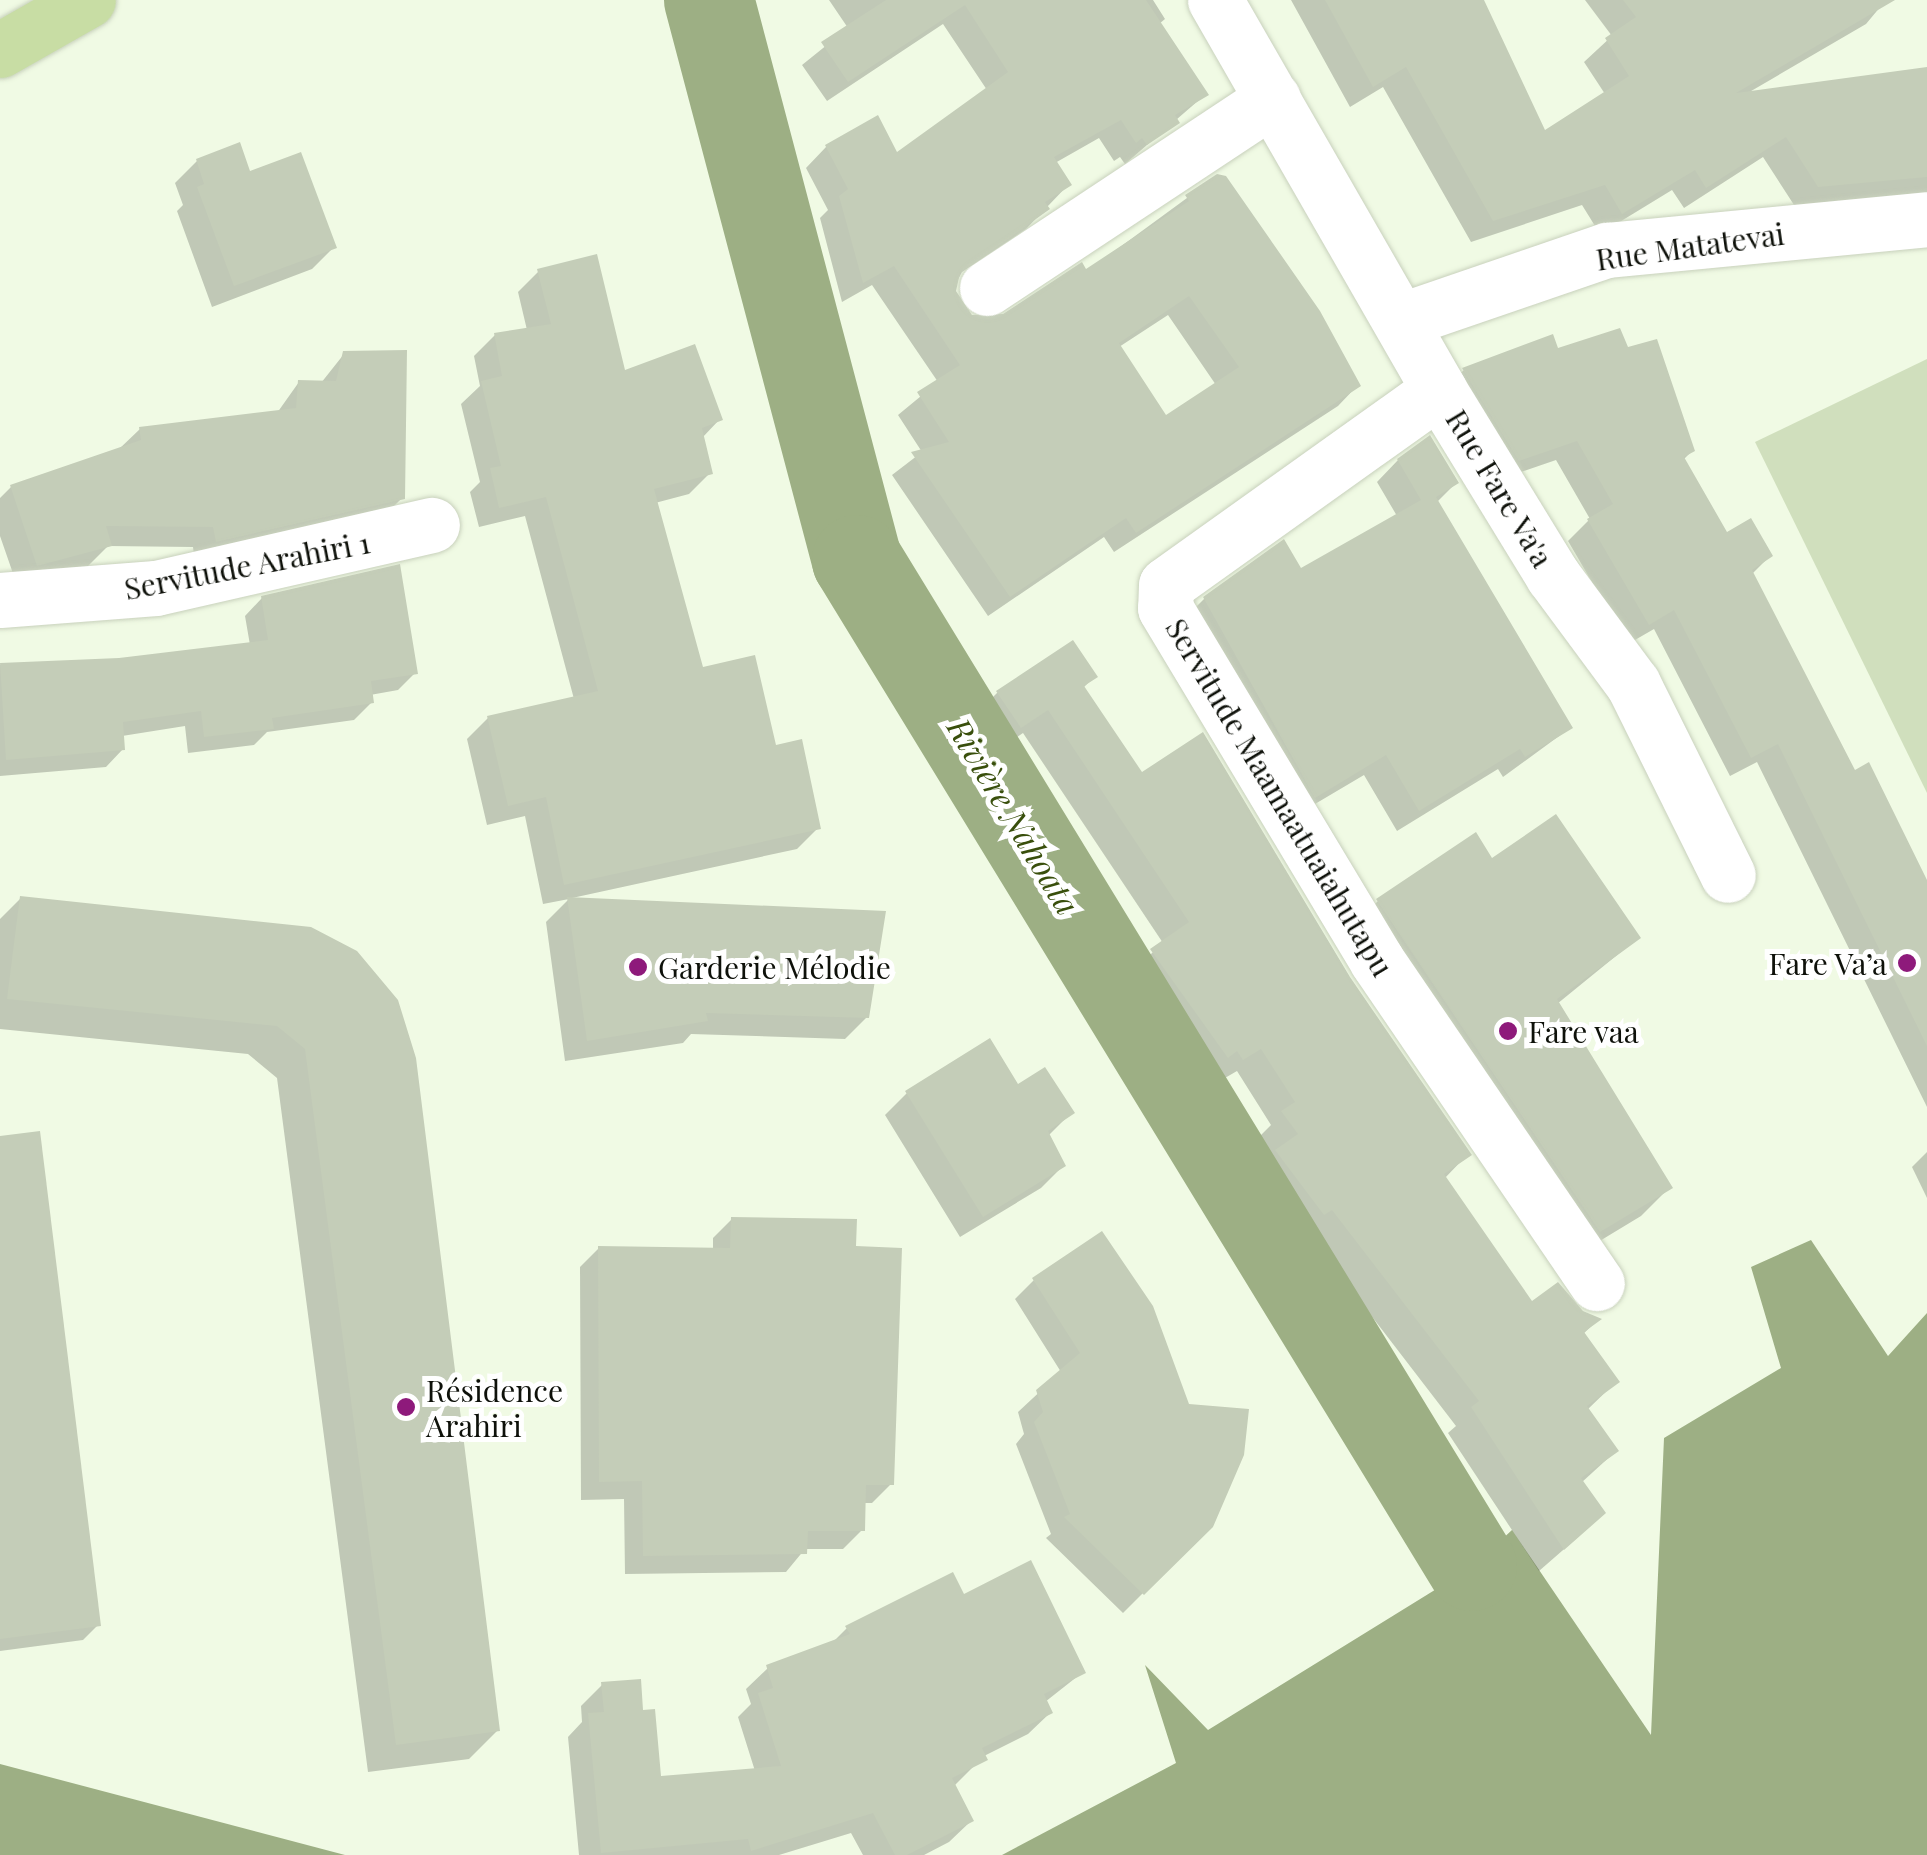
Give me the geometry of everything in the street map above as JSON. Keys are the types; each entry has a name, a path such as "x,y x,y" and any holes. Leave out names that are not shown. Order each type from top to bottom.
{"main road":[{"path":"0,50 88,0"}],"street":[{"name":"Rue Fare Va'a","path":"1214,0 1439,390 1553,576 1634,684 1728,875"},
{"path":"987,288 1273,99"},
{"name":"Rue Matatevai","path":"1402,320 1607,250 1927,219"},
{"name":"Servitude Maamaatuaiahutapu","path":"1439,390 1166,585 1164,608 1378,961 1597,1283"},
{"name":"Servitude Arahiri 1","path":"0,600 156,588 432,525"}],"shaded area":[{"path":"1927,359 1927,793 1755,442"},
{"path":"1811,1240 1888,1356 1927,1313 1927,1855 1002,1855 1176,1763 1145,1665 1208,1730 1472,1567 1512,1530 1651,1735 1664,1438 1781,1368 1751,1267"},
{"path":"0,1764 345,1855 0,1855"}],"building":[{"path":"886,0 1146,0 1209,95 1175,115 1180,123 1147,145 1142,138 1136,143 1121,120 1054,157 1072,185 1045,202 1050,209 960,273 956,291 972,315 1003,314 1082,262 1086,269 1189,201 1185,195 1217,174 1226,176 1320,311 1361,386 1136,533 1126,518 1010,597 911,452 949,442 917,392 960,365 894,266 863,283 839,196 848,189 825,145 878,115 897,152 1008,72 965,5 848,82 821,42","holes":["1189,296 1239,367 1166,415 1119,343"]},
{"path":"1325,0 1484,0 1545,130 1629,76 1605,38 1636,17 1623,0 1895,0 1736,93 1927,67 1927,177 1818,187 1786,137 1706,188 1695,170 1622,214 1605,185 1493,221 1406,67 1373,87"},
{"path":"240,142 250,171 301,152 337,248 234,286 197,187 204,184 196,159"},
{"path":"597,254 625,370 695,344 723,420 702,428 713,474 654,489 703,667 755,655 776,745 802,739 821,829 564,885 546,797 508,806 487,716 598,691 546,497 499,508 490,468 501,466 481,381 502,376 494,333 551,324 537,269"},
{"path":"1620,328 1628,347 1657,339 1695,451 1684,457 1727,532 1751,518 1773,556 1752,570 1855,770 1869,762 1927,880 1927,1046 1778,744 1751,758 1674,610 1649,625 1587,519 1613,504 1577,441 1519,461 1462,368 1553,334 1558,348"},
{"path":"407,350 405,499 216,542 213,527 106,526 112,546 37,566 10,485 141,440 139,427 296,408 298,380 336,381 343,351"},
{"path":"1430,435 1459,483 1436,497 1573,728 1525,757 1520,749 1419,811 1386,755 1315,798 1203,597 1284,539 1301,568 1421,500 1397,459"},
{"path":"400,564 418,674 371,681 374,703 272,718 274,729 204,737 201,711 123,722 125,750 6,760 0,663 119,658 268,640 261,596"},
{"path":"1073,640 1098,677 1084,686 1142,772 1203,732 1350,977 1472,1155 1444,1174 1532,1301 1558,1282 1583,1311 1602,1319 1584,1332 1620,1382 1587,1406 1619,1451 1581,1478 1606,1513 1564,1550 1471,1407 1479,1401 1332,1210 1324,1215 1275,1150 1298,1134 1281,1111 1295,1102 1261,1049 1243,1060 1237,1051 1228,1058 1150,949 1189,922 1048,710 1021,728 996,691"},
{"name":"Fare vaa","path":"1556,814 1641,938 1557,999 1673,1188 1600,1232 1376,899 1476,832 1492,858"},
{"name":"Résidence Arahiri","path":"20,896 311,927 357,951 398,1000 416,1058 500,1731 396,1745 305,1049 277,1026 7,999"},
{"path":"567,897 886,911 869,1018 706,1013 708,1021 587,1041"},
{"path":"990,1038 1018,1084 1045,1067 1075,1113 1048,1131 1066,1166 983,1217 905,1091"},
{"path":"40,1131 101,1626 0,1639 0,1136"},
{"path":"731,1217 857,1219 856,1246 902,1248 894,1485 866,1485 865,1531 808,1531 807,1554 643,1556 642,1481 599,1482 598,1246 730,1248"},
{"path":"1102,1231 1153,1306 1189,1404 1249,1409 1244,1455 1213,1527 1144,1595 1064,1517 1070,1514 1034,1422 1043,1412 1036,1390 1080,1353 1032,1278"},
{"path":"1031,1560 1086,1673 1044,1694 1053,1713 982,1748 988,1760 952,1778 974,1821 907,1855 895,1855 873,1813 751,1851 748,1839 601,1853 588,1713 604,1712 601,1682 641,1679 643,1710 655,1709 661,1776 781,1766 758,1693 773,1688 766,1665 850,1634 845,1626 953,1572 964,1594"}],"waterway":[{"name":"Rivière Nahoata","path":"709,0 857,560 1472,1566"}],"place":[{"name":"Fare Va’a","path":"1907,963"},
{"name":"Garderie Mélodie","path":"638,967"},
{"name":"Fare vaa","path":"1508,1031"},
{"name":"Résidence Arahiri","path":"406,1407"}]}
